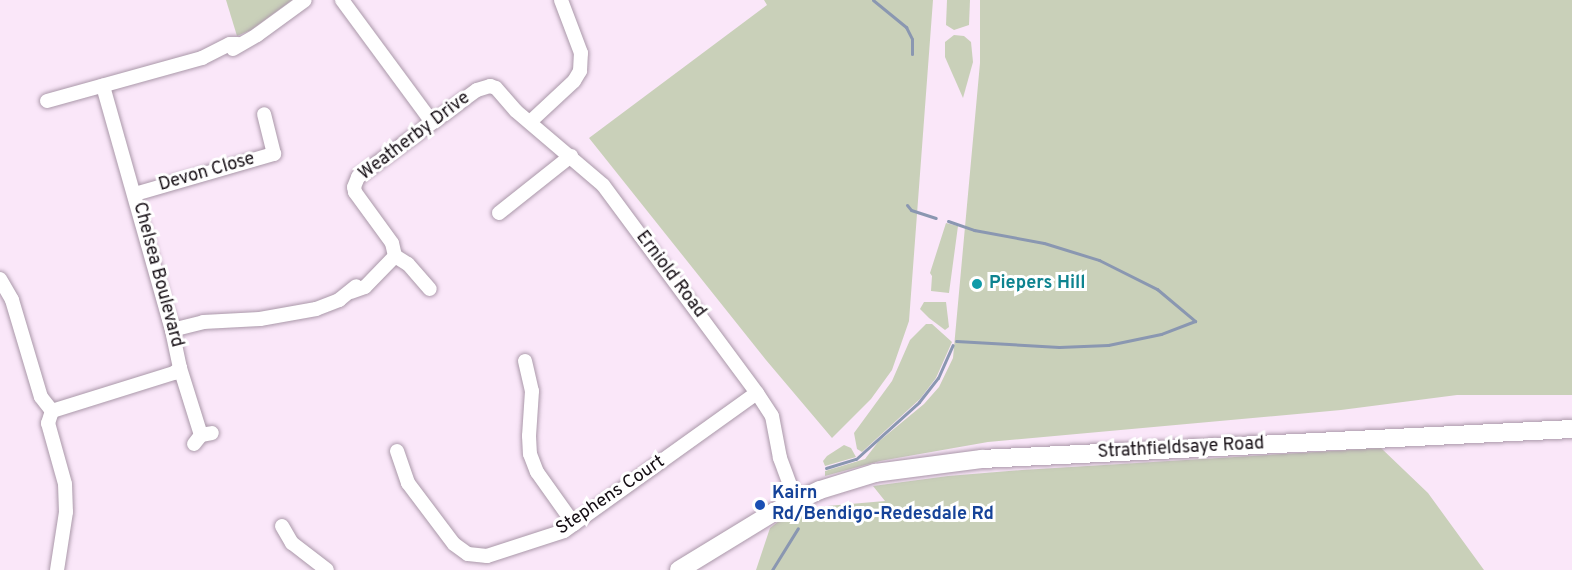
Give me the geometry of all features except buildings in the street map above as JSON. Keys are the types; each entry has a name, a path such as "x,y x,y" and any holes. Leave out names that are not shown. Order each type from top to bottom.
{"main road":[{"name":"Strathfieldsaye Road","path":"681,570 754,523 796,501 856,477 938,463 1572,429"}],"street":[{"path":"47,101 202,57 211,60 220,57 238,44 257,35 305,0"},
{"path":"342,0 432,122"},
{"path":"530,122 574,81 580,71 581,53 561,0"},
{"name":"Chelsea Boulevard","path":"52,411 174,373 180,368 135,194 103,86"},
{"name":"Weatherby Drive","path":"432,292 408,264 395,256 392,243 355,192 355,182 364,172 477,90 490,86"},
{"name":"Erniold Road","path":"490,86 502,93 516,111 570,156 608,192 757,393 772,416 780,458 796,501"},
{"name":"Devon Close","path":"135,194 274,154 264,114"},
{"path":"499,213 570,156"},
{"path":"172,330 202,322 260,319 316,309 331,304 351,292 369,272 379,270 395,256"},
{"path":"0,279 12,300 41,397 52,411 48,423 65,484 66,512 57,570"},
{"path":"525,361 532,391 530,454 537,472 574,524"},
{"path":"180,368 202,437"},
{"name":"Stephens Court","path":"397,451 401,469 408,483 454,544 468,554 487,556 556,535 757,393"},
{"path":"282,526 291,543 327,570"}],"green space":[{"path":"226,0 292,0 251,30 237,36"},
{"path":"764,0 933,0 909,321 892,370 871,399 832,438 766,360 589,138 767,5"},
{"path":"947,0 970,0 969,25 954,30 946,25"},
{"path":"980,0 1572,0 1572,395 1457,395 1341,410 988,442 880,461 825,476 825,471 865,459 878,442 924,404 939,387 953,358 980,63"},
{"path":"954,35 964,36 971,42 973,62 963,98 945,57 945,42"},
{"path":"946,223 958,226 949,293 931,291 932,276 930,273"},
{"path":"924,302 946,302 949,327 945,330 920,309"},
{"path":"926,324 932,324 952,342 936,378 920,399 862,452 857,449 854,433 892,381 910,340"},
{"path":"844,445 851,448 856,457 825,466 823,461 827,456"},
{"path":"1381,448 1428,493 1484,570 756,570 770,528 779,521 827,506 885,501 873,486 948,476 1022,470"}],"waterway":[{"path":"873,0 906,27 912,39 912,54"},
{"path":"907,205 911,210 936,218"},
{"path":"948,221 974,230 1044,243 1099,260 1157,289 1195,321 1161,334 1108,345 1059,347 956,341"},
{"path":"826,468 856,459 919,402 938,378 953,345"},
{"path":"772,570 798,528"}],"place":[{"name":"Piepers Hill","path":"977,284"},
{"name":"Kairn Rd/Bendigo-Redesdale Rd","path":"760,505"}]}
